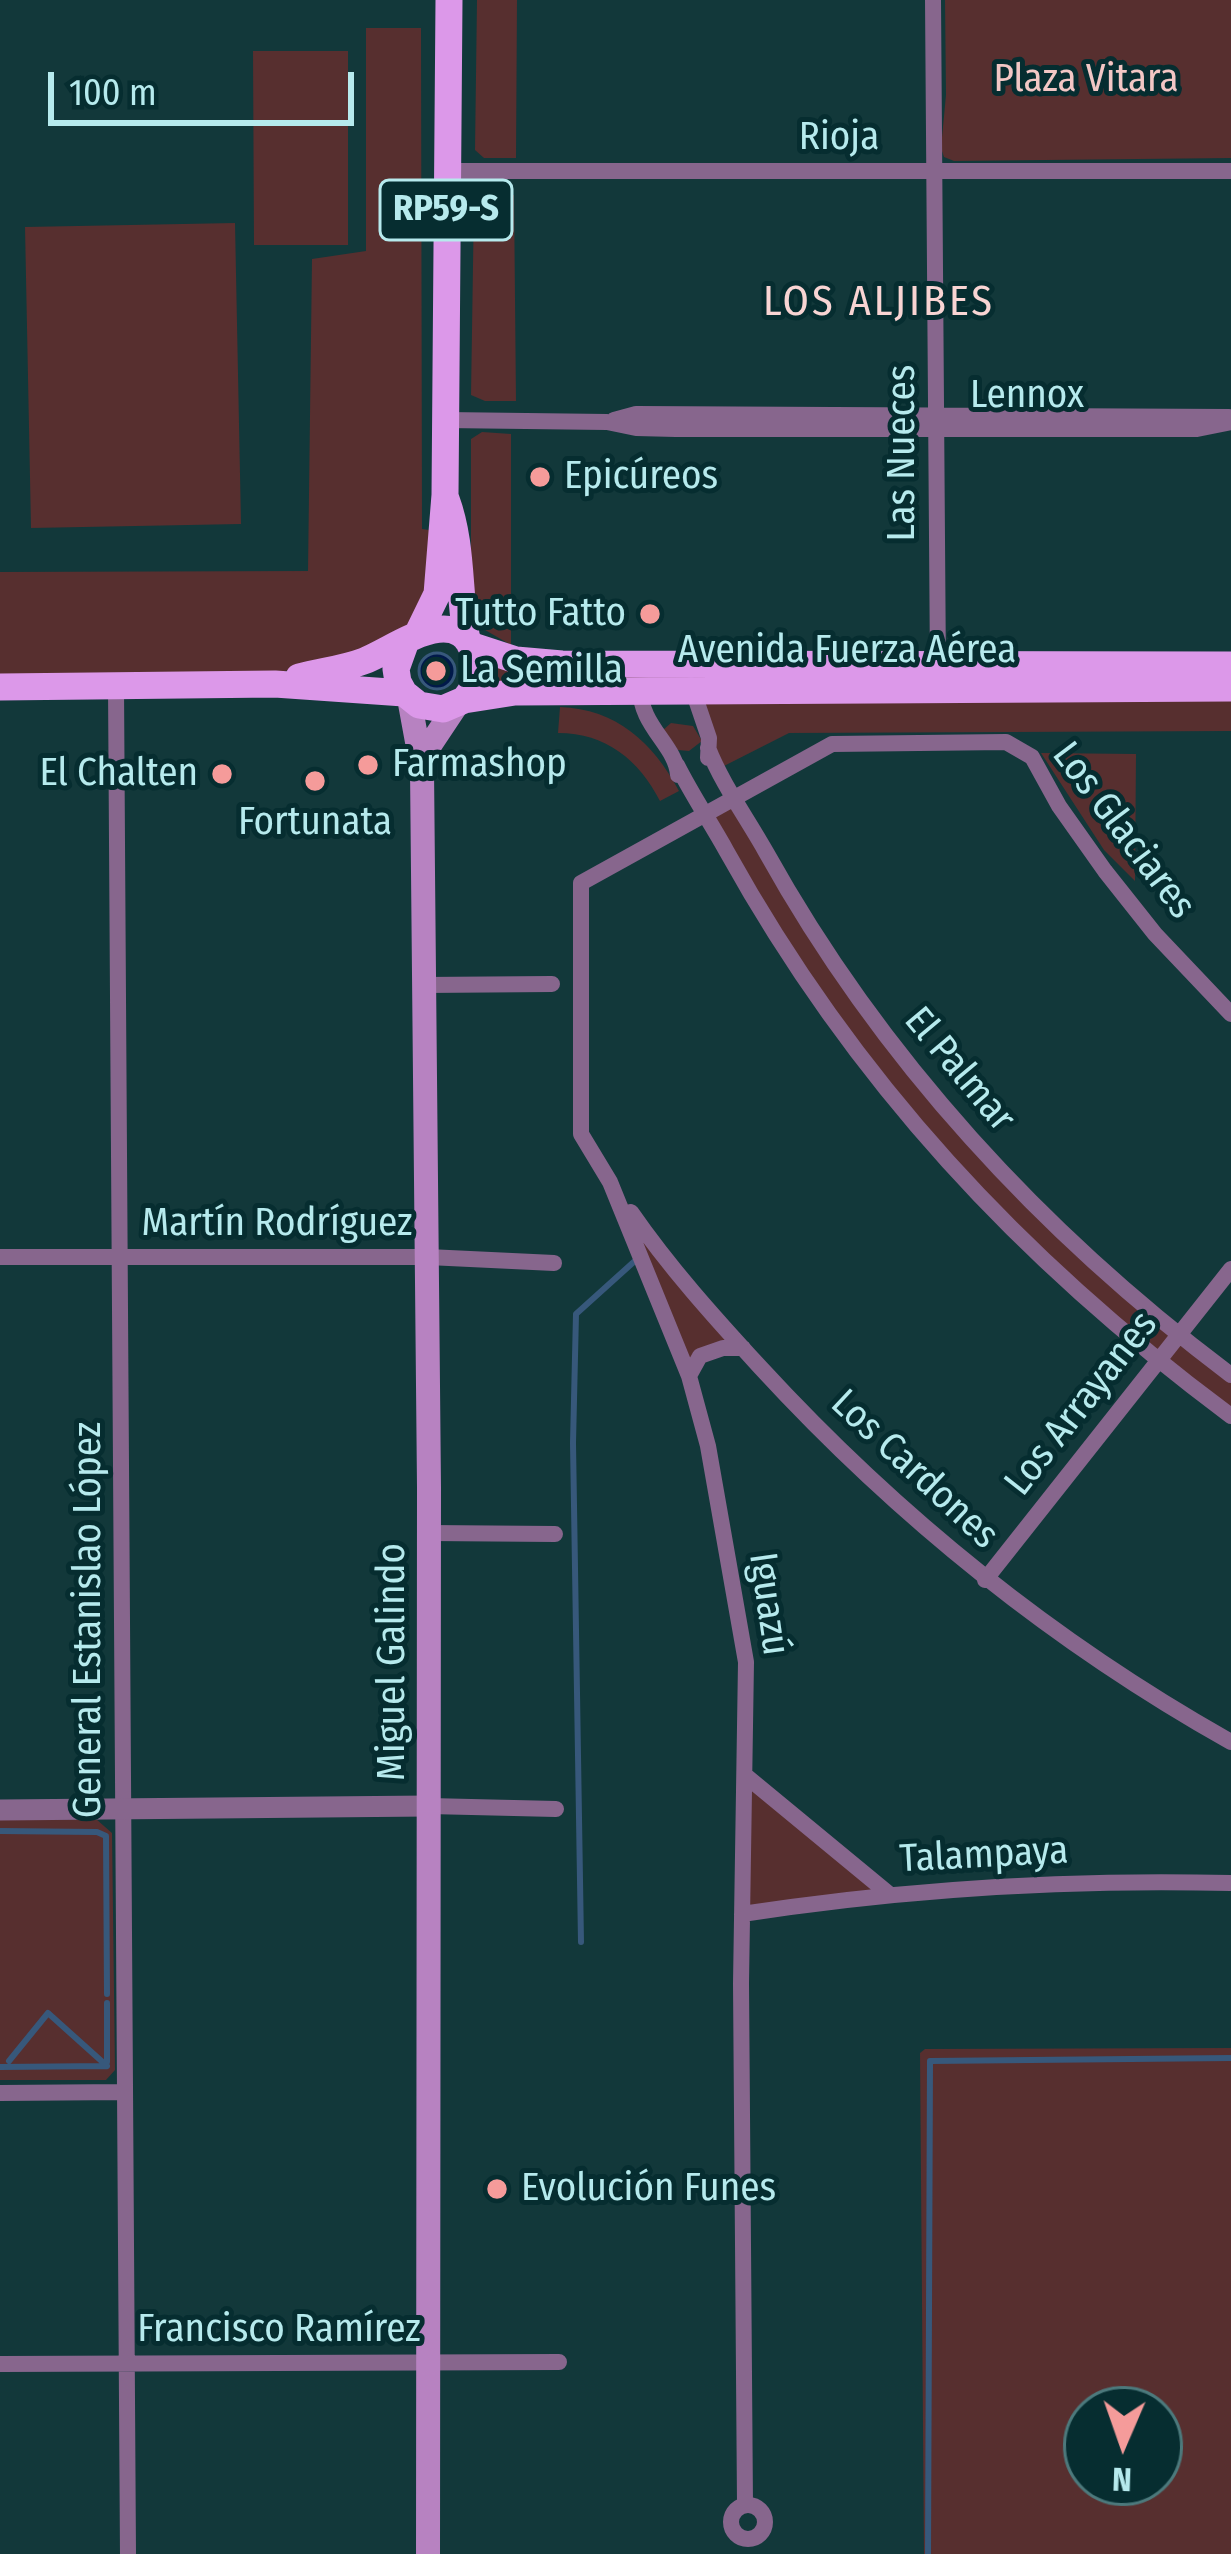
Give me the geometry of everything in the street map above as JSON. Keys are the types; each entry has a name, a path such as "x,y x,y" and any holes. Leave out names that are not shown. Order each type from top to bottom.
{"main road":[{"name":"RP59-S","path":"411,638 436,594 445,495 449,0"},
{"name":"RP59-S","path":"445,495 458,532 461,608 478,667 477,679 460,703"},
{"name":"Avenida Fuerza Aérea","path":"278,684 362,662 443,628 492,654 641,678"},
{"path":"406,696 396,668 411,638"},
{"name":"Avenida Fuerza Aérea","path":"938,678 1231,665"},
{"name":"Avenida Fuerza Aérea","path":"0,687 278,684 406,696 431,709 515,692 641,678 938,678 1231,688"},
{"name":"Miguel Galindo","path":"406,696 422,769 428,1257 428,2554"},
{"name":"Miguel Galindo","path":"422,769 430,745 460,703"}],"street":[{"name":"Las Nueces","path":"933,0 938,678"},
{"name":"Rioja","path":"447,171 1231,171"},
{"name":"Lennox","path":"445,421 607,422 636,428 936,421 1197,429 1231,420"},
{"name":"El Palmar","path":"641,678 646,719 811,990 871,1072 936,1151 1080,1297 1231,1416"},
{"name":"El Palmar","path":"689,678 709,738 709,762 736,798"},
{"name":"General Estanislao López","path":"116,686 128,2554"},
{"name":"Los Glaciares","path":"706,814 832,744 1006,742 1032,757 1105,872 1231,1014"},
{"name":"El Palmar","path":"708,748 784,885 838,970 948,1113 1029,1202 1102,1271 1231,1375"},
{"name":"El Palmar","path":"677,764 689,798 706,814"},
{"name":"Iguazú","path":"706,814 581,883 580,1134 610,1182 689,1376 708,1446 746,1662 742,1914 746,2505"},
{"path":"424,985 552,984"},
{"name":"Los Cardones","path":"610,1182 661,1255 865,1475 985,1580 1074,1646 1231,1742"},
{"name":"Martín Rodríguez","path":"0,1257 428,1257 554,1263"},
{"name":"Los Arrayanes","path":"985,1580 1231,1269"},
{"path":"689,1376 700,1356 743,1348"},
{"path":"429,1533 555,1534"},
{"path":"746,1776 889,1894"},
{"path":"0,1810 556,1809"},
{"name":"Talampaya","path":"742,1914 889,1894 1074,1882 1231,1883"},
{"path":"0,2093 125,2092"},
{"name":"Francisco Ramírez","path":"0,2364 559,2362"}],"green space":[{"path":"477,0 517,0 516,158 484,158 475,150"},
{"name":"Plaza Vitara","path":"945,0 1231,0 1231,158 954,161 944,157"},
{"path":"366,28 421,28 422,529 437,531 434,561 412,627 337,662 285,671 0,676 0,572 308,571 312,259 366,251"},
{"path":"253,51 348,51 348,245 254,245"},
{"path":"485,194 514,195 516,401 485,401 471,395 474,200"},
{"path":"235,223 241,524 31,528 25,227"},
{"path":"482,432 511,434 511,645 480,627 471,609 471,439"},
{"path":"492,654 1231,665 1231,731 789,733 722,767 692,691 472,691"},
{"path":"560,707 599,714 631,731 657,757 679,791 660,801 642,773 619,752 591,738 558,733"},
{"path":"671,723 693,726 702,741 689,751 678,750 663,730"},
{"path":"1041,753 1136,754 1135,881 1104,850"},
{"path":"735,798 838,970 1029,1201 1231,1375 1231,1416 1080,1297 871,1072 706,814"},
{"path":"610,1182 743,1348 723,1348 689,1376"},
{"path":"746,1776 889,1894 743,1914"},
{"path":"96,1819 112,1833 115,2070 106,2080 0,2080 0,1820"},
{"path":"1231,2048 1231,2554 924,2554 920,2053 925,2049"}],"water":[{"name":"La Semilla","path":"437,653 450,658 455,671 450,684 437,689 424,684 419,671 424,658"}],"waterway":[{"path":"581,1942 573,1443 576,1314 637,1259"},
{"path":"0,1831 106,1836 107,1994"},
{"path":"107,2003 107,2062"},
{"path":"9,2061 48,2013 107,2066"},
{"path":"928,2554 930,2061 1231,2058"},
{"path":"0,2067 107,2066"}],"place":[{"name":"Epicúreos","path":"540,477"},
{"name":"Tutto Fatto","path":"650,614"},
{"name":"La Semilla","path":"436,671"},
{"name":"Farmashop","path":"368,765"},
{"name":"El Chalten","path":"222,774"},
{"name":"Fortunata","path":"315,781"},
{"name":"Evolución Funes","path":"497,2189"}],"district":[{"name":"LOS ALJIBES","path":"879,303"}]}
